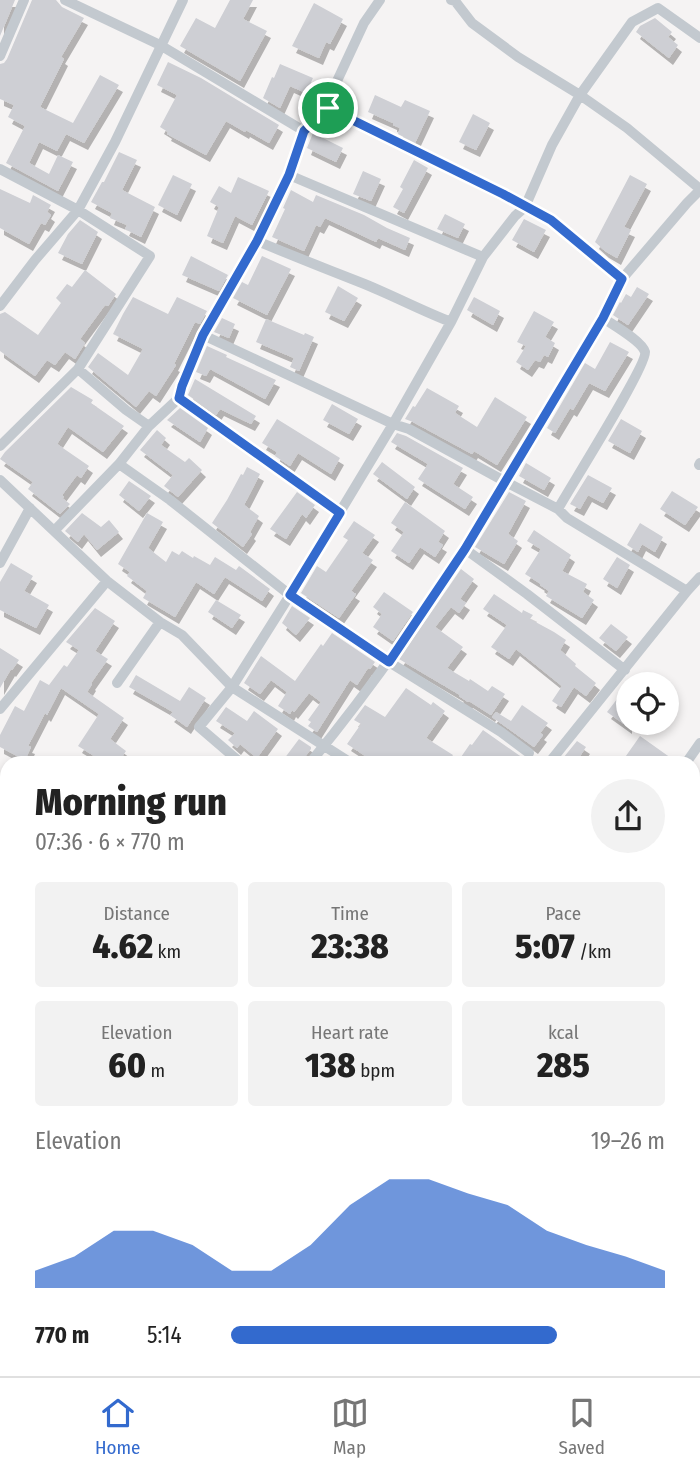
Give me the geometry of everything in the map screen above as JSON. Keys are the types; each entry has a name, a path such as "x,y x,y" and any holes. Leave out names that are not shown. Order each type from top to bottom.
{"street":[{"path":"0,57 24,0"},
{"path":"65,0 160,45 304,131"},
{"path":"0,306 78,210 115,142 183,0"},
{"path":"54,531 119,464 149,426 179,398 203,335 257,241 289,175 304,131 328,108 331,94 364,23 380,0"},
{"path":"316,756 389,662 465,549 603,318 622,279 700,190 627,128 518,57 472,23 451,0"},
{"path":"233,756 199,727 232,687 340,513 451,322 483,257 525,206 552,145 580,95 632,22 658,8 700,38"},
{"path":"328,108 551,220 622,279"},
{"path":"0,169 78,210 150,256 78,369 0,446"},
{"path":"289,175 483,257"},
{"path":"257,241 451,322"},
{"path":"558,509 635,380 646,355 638,342 603,318"},
{"path":"203,335 409,429 558,509 567,518 687,591"},
{"path":"78,369 149,426"},
{"path":"179,398 340,513"},
{"path":"119,464 170,500 290,595 529,753"},
{"path":"0,480 107,581 160,622 182,635 232,687 340,756"},
{"path":"0,563 30,508"},
{"path":"465,549 625,670"},
{"path":"555,756 700,577"},
{"path":"0,709 107,581"},
{"path":"117,682 160,622"}],"building":[{"path":"0,0 15,0 0,36"},
{"path":"32,0 56,0 62,7 84,18 61,57 64,59 40,107 73,123 100,75 119,85 84,143 66,134 57,151 39,142 29,163 49,174 58,155 73,162 58,191 6,163 25,126 8,117 14,105 0,99 0,64 7,59"},
{"path":"230,0 253,0 243,19 267,31 240,81 180,46 196,18 215,28"},
{"path":"314,3 343,19 330,44 326,42 319,58 292,46"},
{"path":"655,18 672,32 668,37 678,45 669,58 636,32 640,26"},
{"path":"168,62 201,78 279,125 269,143 226,121 206,155 167,134 168,132 160,127 177,95 157,85"},
{"path":"280,64 313,78 306,93 290,86 280,108 263,98"},
{"path":"375,95 401,107 405,100 430,111 415,143 398,134 400,128 393,123 368,112"},
{"path":"473,114 490,123 476,150 459,142"},
{"path":"313,133 343,148 336,162 307,148"},
{"path":"119,152 137,160 122,190 155,207 141,237 125,229 127,225 110,218 112,213 91,202"},
{"path":"414,160 428,168 404,213 393,207"},
{"path":"363,171 381,179 371,201 353,194"},
{"path":"173,175 192,184 177,215 158,205"},
{"path":"630,175 647,184 624,227 631,230 617,258 595,242"},
{"path":"238,177 269,191 252,225 235,216 223,243 207,236 219,207 210,202 219,186 231,193"},
{"path":"0,189 30,203 33,195 51,205 47,212 51,215 45,225 41,223 29,244 0,228"},
{"path":"291,190 313,202 316,195 410,238 405,250 378,238 376,242 325,218 320,227 316,225 304,251 272,237"},
{"path":"445,214 465,224 458,238 437,229"},
{"path":"524,219 546,230 534,252 512,240"},
{"path":"80,220 98,232 82,264 58,253 68,234"},
{"path":"191,256 228,275 219,291 182,275"},
{"path":"262,256 291,269 267,315 233,298 242,282 248,285"},
{"path":"85,270 116,294 80,339 85,343 75,359 65,352 55,365 47,360 35,376 0,351 0,314 5,312 38,335 61,303 56,298 67,284 72,287"},
{"path":"338,286 358,298 344,321 325,312"},
{"path":"637,287 649,294 628,325 613,315 626,294 631,297"},
{"path":"133,297 168,314 177,297 207,311 200,324 195,322 174,364 176,365 156,396 149,391 136,407 88,367 98,353 128,375 143,349 113,334"},
{"path":"474,297 500,311 493,325 467,310"},
{"path":"534,311 554,322 545,337 555,343 548,357 544,355 540,362 535,360 528,370 516,362 526,346 517,342"},
{"path":"222,318 235,324 229,338 214,332"},
{"path":"266,319 314,337 299,371 290,367 294,358 256,342"},
{"path":"610,342 629,352 605,391 589,383 555,433 547,428 585,363 595,369"},
{"path":"207,346 276,380 265,399 210,369 206,376 196,372"},
{"path":"195,379 256,416 251,424 220,409 216,415 188,395"},
{"path":"71,387 93,400 91,403 124,426 103,452 68,427 57,444 89,466 81,478 77,475 62,495 70,504 60,514 28,489 33,482 0,459"},
{"path":"427,388 459,406 455,413 477,427 495,397 527,417 497,465 474,451 472,454 405,419"},
{"path":"332,404 358,419 349,434 323,420"},
{"path":"180,408 208,428 200,442 167,420"},
{"path":"277,419 340,458 331,474 298,453 290,466 275,456 277,452 262,443"},
{"path":"621,419 642,431 630,453 608,441"},
{"path":"157,430 166,438 161,445 185,462 189,458 202,470 178,497 164,486 173,475 140,450"},
{"path":"397,433 463,468 453,484 473,497 465,509 418,479 428,464 391,442"},
{"path":"382,462 415,487 407,499 373,474"},
{"path":"526,463 551,478 544,490 519,476"},
{"path":"247,467 260,474 244,505 259,516 243,547 212,523"},
{"path":"588,475 612,488 603,503 588,495 580,509 570,504"},
{"path":"129,481 151,496 139,511 119,495"},
{"path":"672,491 698,507 685,525 660,509"},
{"path":"297,492 315,505 306,518 302,514 286,539 270,529"},
{"path":"509,492 526,501 508,534 518,541 504,564 475,547"},
{"path":"405,502 445,531 438,542 443,545 435,557 420,547 409,563 391,551 404,532 391,523"},
{"path":"82,513 101,527 109,520 119,532 97,550 84,534 78,542 65,531"},
{"path":"147,513 163,522 148,548 166,562 172,551 179,555 182,551 210,565 215,557 236,570 239,566 270,589 262,601 225,577 214,594 196,582 175,617 143,598 147,591 127,576 130,572 118,564"},
{"path":"354,521 375,535 362,553 373,560 351,591 356,594 339,618 301,593 317,566 326,572 348,540 343,537"},
{"path":"640,523 663,537 655,552 642,544 638,552 627,545"},
{"path":"534,530 571,555 562,571 587,584 583,592 594,600 582,618 546,596 549,591 525,574 541,549 527,541"},
{"path":"617,557 630,565 617,588 603,579"},
{"path":"11,563 33,576 24,591 49,605 36,628 0,610 0,582"},
{"path":"461,569 474,579 460,599 466,603 459,613 451,607 435,627 463,647 447,668 488,691 492,686 505,694 491,715 399,659"},
{"path":"384,592 413,612 393,641 373,627 382,614 373,607"},
{"path":"494,594 522,613 523,610 533,615 530,619 566,640 560,650 596,683 586,696 574,687 561,707 552,701 562,686 516,649 509,659 491,647 507,625 483,609"},
{"path":"216,600 241,615 232,628 208,612"},
{"path":"292,606 310,618 296,635 282,623"},
{"path":"95,608 115,621 95,651 108,659 87,692 124,718 110,739 126,751 123,756 94,756 78,746 99,714 61,688 28,746 31,747 27,756 17,756 0,747 0,735 15,706 24,711 40,680 49,685 79,650 66,642"},
{"path":"611,624 628,637 616,651 599,638"},
{"path":"332,633 375,662 357,685 350,680 317,732 308,726 311,722 308,720 321,702 309,693 290,714 278,706 287,692 271,680 260,694 244,683 261,656 295,681"},
{"path":"0,648 19,660 0,688"},
{"path":"136,675 180,701 189,687 206,698 187,727 170,715 173,712 129,687"},
{"path":"406,688 431,705 433,702 445,711 426,738 453,755 365,756 347,744 361,724 354,720 365,705 385,717"},
{"path":"616,700 616,718 607,712"},
{"path":"522,705 548,723 534,747 492,717 496,712 511,721"},
{"path":"226,707 247,721 254,711 278,729 258,756 255,756 240,744 237,748 228,740 235,733 216,721"},
{"path":"483,730 520,756 462,756 470,744 472,745"},
{"path":"640,736 668,756 626,756"},
{"path":"299,739 311,747 306,756 286,756"},
{"path":"577,741 586,747 580,756 565,756"}],"route":[{"path":"328,108 551,220 622,279 603,318 506,482 465,549 389,662 290,595 340,513 179,398 203,335 257,241 289,175 304,131 328,108"}]}
